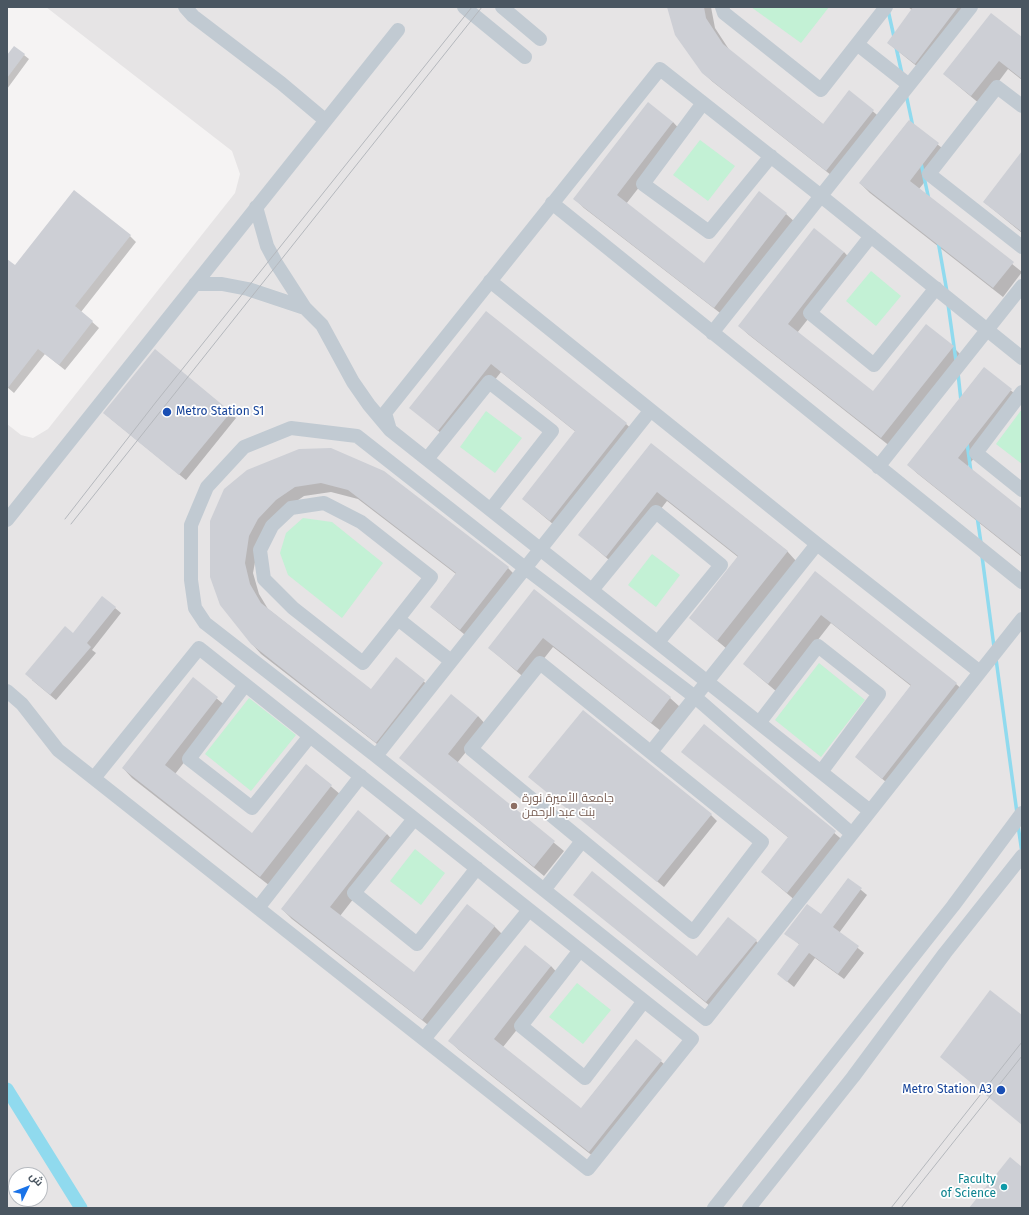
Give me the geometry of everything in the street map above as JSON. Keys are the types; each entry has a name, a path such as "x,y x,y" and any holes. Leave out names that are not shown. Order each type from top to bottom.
{"street":[{"path":"185,7 194,16 281,83 325,120"},
{"path":"464,7 525,57"},
{"path":"502,7 540,39"},
{"path":"722,7 724,13 821,90 886,7"},
{"path":"712,333 971,7"},
{"path":"7,520 398,30"},
{"path":"857,44 909,85"},
{"path":"390,430 385,414 660,69 771,156 1022,358"},
{"path":"1022,106 997,87 929,174 1022,247"},
{"path":"703,103 643,184 709,232 771,156"},
{"path":"552,203 1022,582"},
{"path":"256,207 267,246 294,291 305,308 322,325 354,382 369,405 390,430 541,548 870,811"},
{"path":"871,236 810,313 874,365 936,288"},
{"path":"490,281 650,411 980,672"},
{"path":"195,284 229,285 305,308"},
{"path":"878,466 1022,286"},
{"path":"427,459 489,382 552,430 491,509"},
{"path":"1022,392 976,453 1022,490"},
{"path":"376,756 650,411"},
{"path":"852,834 695,698 525,568 357,436 291,428 244,447 206,486 191,525 191,580 195,608 205,623 376,756 706,1019 1022,619"},
{"path":"324,503 361,522 431,577 398,619 363,663 293,608 264,580 260,550 272,526 291,508 324,503"},
{"path":"592,590 656,512 721,565 658,642"},
{"path":"651,752 817,544"},
{"path":"398,619 451,661"},
{"path":"759,723 818,646 880,694 821,772"},
{"path":"7,691 22,704 58,750 588,1169 692,1039 199,648 94,778"},
{"path":"540,663 762,842 693,932 582,841 471,749 540,663"},
{"path":"245,685 189,759 252,808 310,736"},
{"path":"258,908 361,776"},
{"path":"714,1208 954,906 1022,813"},
{"path":"414,819 354,893 417,944 477,868"},
{"path":"544,890 582,841"},
{"path":"749,1208 853,1077 945,953 1022,856"},
{"path":"424,1039 529,910"},
{"path":"580,950 521,1026 585,1078 644,1001"}],"shaded area":[{"name":"جامعة الأميرة نورة بنت عبد الرحمن","path":"46,7 1022,7 1022,1208 7,1208 7,424 21,435 33,438 48,429 235,193 240,174 232,151"}],"green space":[{"path":"751,7 829,7 801,43"},
{"path":"700,140 735,166 708,201 673,175"},
{"path":"871,271 901,296 876,326 846,301"},
{"path":"1022,409 1022,464 996,444"},
{"path":"486,411 522,438 495,473 460,447"},
{"path":"303,518 332,522 383,563 342,618 288,575 280,553 286,533"},
{"path":"652,554 680,575 656,607 628,585"},
{"path":"819,663 865,700 821,757 775,720"},
{"path":"249,698 296,735 251,791 205,754"},
{"path":"415,849 445,873 421,905 390,881"},
{"path":"577,983 611,1010 583,1044 549,1017"}],"building":[{"path":"667,7 704,7 706,18 723,44 823,124 849,90 874,110 826,171 702,73 675,35"},
{"path":"913,7 958,7 915,64 887,43"},
{"path":"991,13 1022,37 1022,79 999,61 971,96 943,74"},
{"path":"14,46 25,54 7,78 7,55"},
{"path":"648,102 673,122 617,195 704,263 759,191 787,213 714,308 573,199"},
{"path":"909,120 939,143 910,181 1014,262 993,288 859,183"},
{"path":"1022,151 1022,232 983,202"},
{"path":"74,190 131,235 75,306 93,321 59,365 38,349 7,389 7,259 15,265"},
{"path":"814,228 844,252 788,324 873,391 926,324 954,346 881,438 738,326"},
{"path":"486,311 627,423 550,521 522,499 575,431 491,364 438,431 409,408"},
{"name":"Metro Station S1","path":"155,349 231,412 179,475 103,413"},
{"path":"984,367 1012,389 958,458 1022,509 1022,556 907,465"},
{"path":"651,443 788,551 717,641 689,618 738,556 657,492 606,557 578,535"},
{"path":"331,448 384,471 509,567 460,630 430,607 456,573 348,490 321,483 295,487 276,500 258,519 249,536 245,563 250,584 261,603 371,689 396,657 425,680 376,743 251,644 220,605 210,577 210,521 224,489 247,470 299,449"},
{"path":"815,571 957,683 882,779 855,757 911,685 821,615 768,684 743,664"},
{"path":"534,589 671,697 651,723 543,638 517,671 488,648"},
{"path":"102,596 116,607 87,643 91,647 50,695 25,674 65,626 73,633"},
{"path":"193,677 218,697 165,765 252,833 306,764 332,785 260,877 122,768"},
{"path":"451,694 478,716 448,754 555,841 534,867 399,758"},
{"path":"583,710 712,814 657,882 528,777"},
{"path":"704,724 836,831 787,893 761,872 788,837 681,752"},
{"path":"358,810 387,834 330,907 414,972 467,904 495,926 422,1020 281,909"},
{"path":"592,871 697,956 728,917 757,940 706,1002 573,895"},
{"path":"848,878 862,888 833,927 859,946 838,974 809,953 787,982 777,974 799,944 784,934 807,904 821,914"},
{"path":"525,945 551,966 494,1039 581,1108 636,1039 662,1060 589,1152 448,1041"},
{"name":"Metro Station A3","path":"990,990 1022,1015 1022,1125 940,1057"},
{"name":"Faculty of Science","path":"1010,1157 1022,1167 1022,1208 969,1208"}],"waterway":[{"path":"888,10 894,37"},
{"path":"896,47 902,74"},
{"path":"906,94 913,127"},
{"path":"921,163 929,200"},
{"path":"938,241 947,292"},
{"path":"948,304 956,361"},
{"path":"958,373 961,401"},
{"path":"967,443 971,472"},
{"path":"977,516 981,543"},
{"path":"982,556 994,647"},
{"path":"996,659 1017,813"},
{"path":"1018,825 1022,853"},
{"path":"7,1089 81,1208"}],"tram line":[{"path":"65,519 156,402 472,7"},
{"path":"71,524 482,7"},
{"path":"891,1208 1022,1042"},
{"path":"901,1208 1022,1056"}],"place":[{"name":"Metro Station S1","path":"167,412"},
{"name":"جامعة الأميرة نورة بنت عبد الرحمن","path":"514,806"},
{"name":"Metro Station A3","path":"1001,1090"},
{"name":"Faculty of Science","path":"1004,1187"}]}
